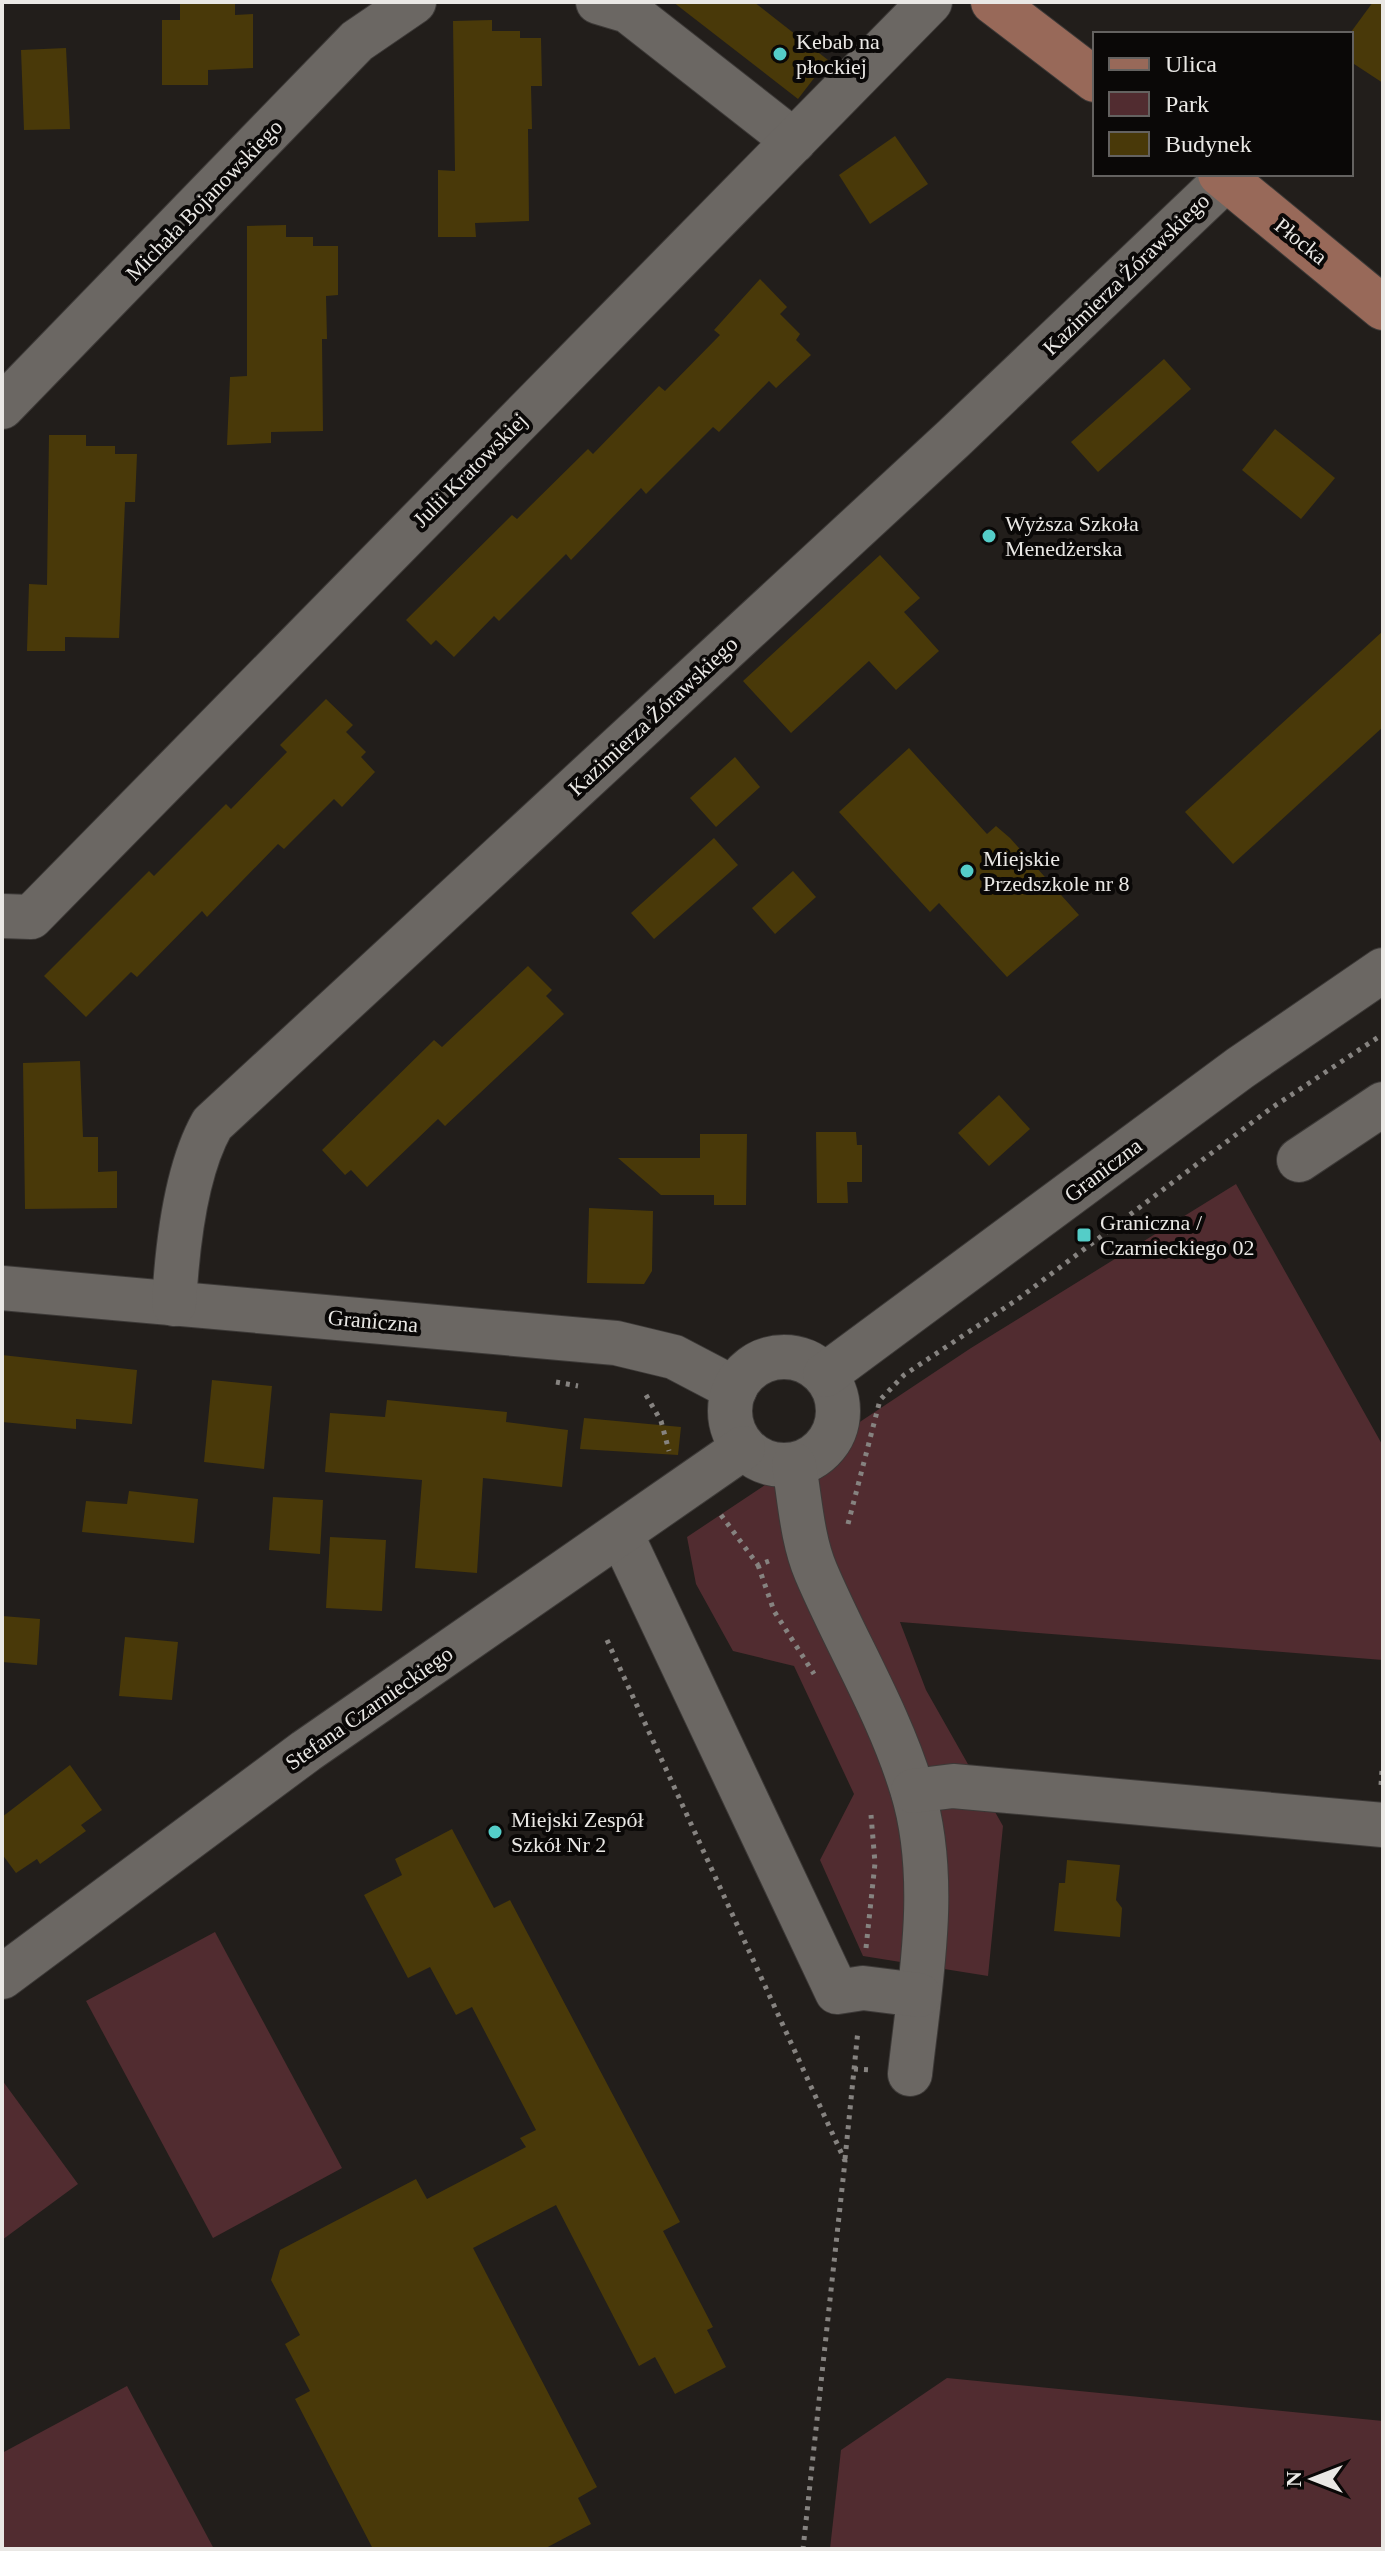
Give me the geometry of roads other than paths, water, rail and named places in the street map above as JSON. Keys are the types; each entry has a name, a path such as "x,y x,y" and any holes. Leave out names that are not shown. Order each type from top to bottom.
{"main road":[{"path":"993,2 1093,78"},
{"name":"Płocka","path":"1223,176 1383,308"}],"street":[{"name":"Michała Bojanowskiego","path":"2,407 357,41 414,2"},
{"path":"598,2 628,11 794,141"},
{"name":"Julii Kratowskiej","path":"2,916 31,917 930,2"},
{"name":"Kazimierza Żórawskiego","path":"174,1304 177,1256 201,1144 212,1124 954,438 1223,176"},
{"name":"Graniczna","path":"825,1375 1240,1068 1383,970"},
{"path":"1299,1160 1383,1104"},
{"name":"Graniczna","path":"2,1288 616,1343 674,1357 735,1389"},
{"path":"784,1356 802,1359 825,1375 837,1399 833,1434 817,1454 794,1465 776,1465 743,1448 730,1417 735,1389 750,1368 766,1359 784,1356"},
{"name":"Stefana Czarnieckiego","path":"2,1977 306,1751 743,1448"},
{"path":"794,1465 808,1548 816,1571 863,1663 913,1791 927,1889 910,2074"},
{"path":"621,1534 837,1992 863,1988 919,1995"},
{"path":"913,1791 953,1786 1383,1825"}],"place":[{"name":"Kebab na płockiej","path":"780,54"},
{"name":"Wyższa Szkoła Menedżerska","path":"989,536"},
{"name":"Miejskie Przedszkole nr 8","path":"967,871"},
{"name":"Graniczna / Czarnieckiego 02","path":"1084,1235"},
{"name":"Miejski Zespół Szkół Nr 2","path":"495,1832"}]}
